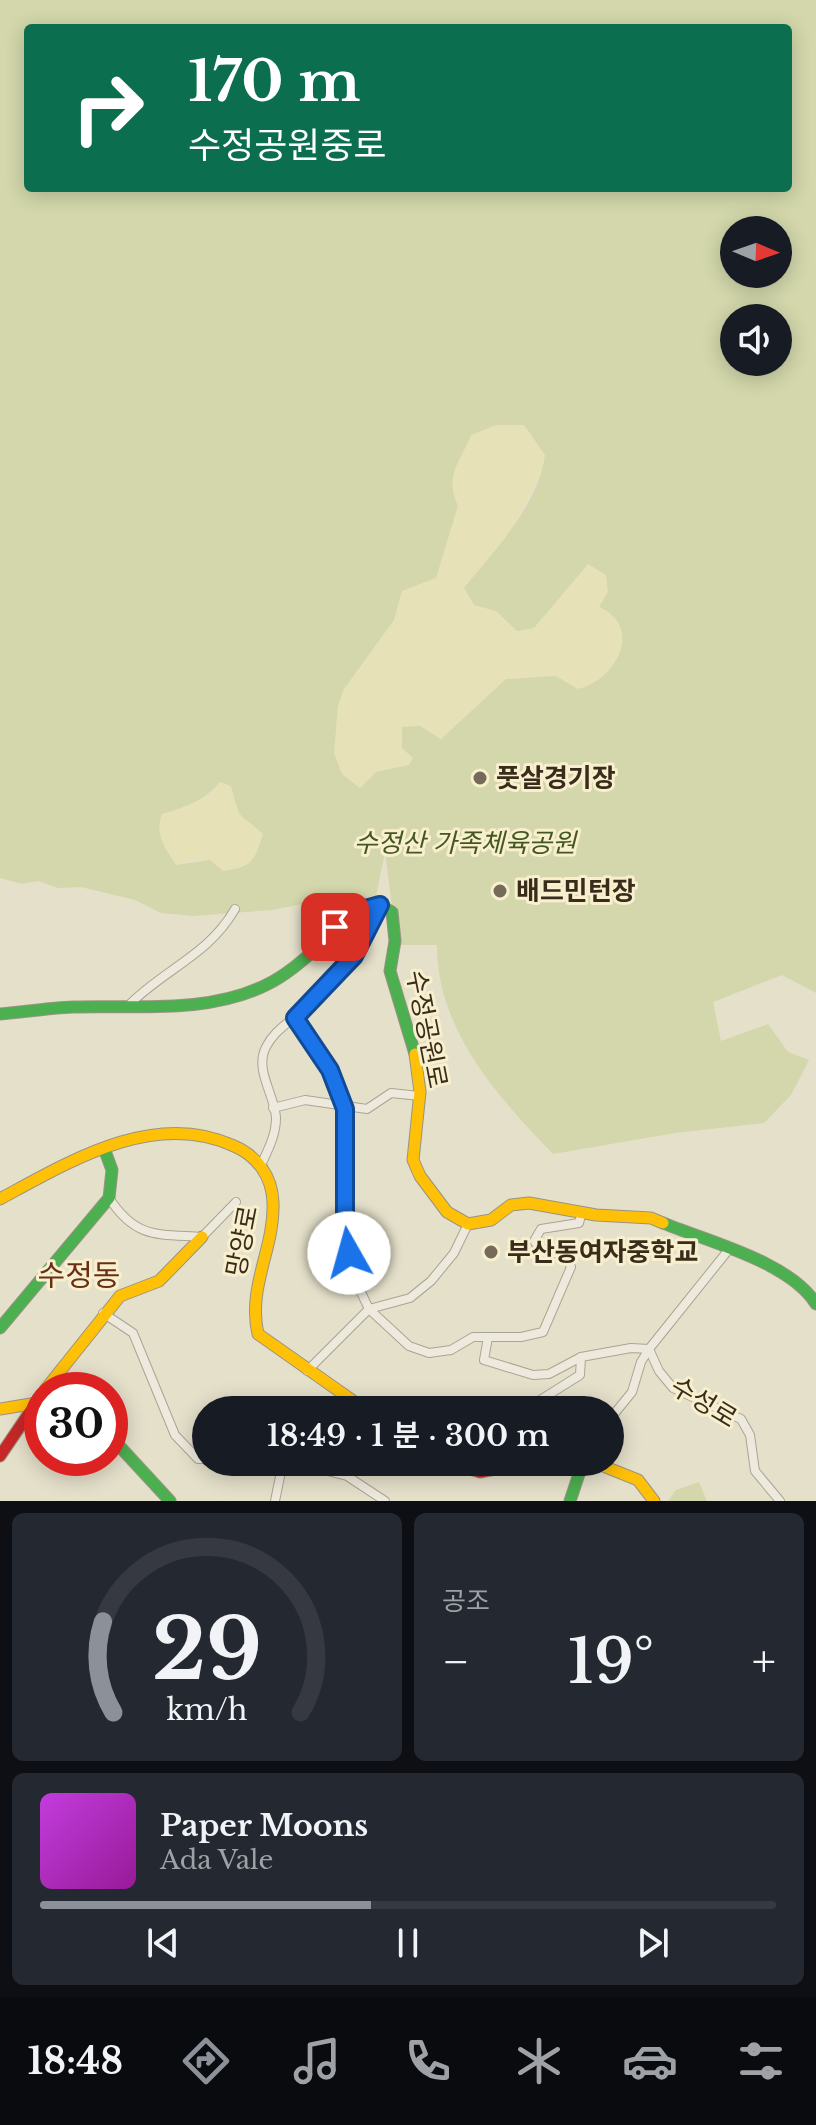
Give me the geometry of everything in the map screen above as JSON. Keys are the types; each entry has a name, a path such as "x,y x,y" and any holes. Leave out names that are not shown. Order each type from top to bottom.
{"street":[{"path":"0,1014 223,999 265,986 292,968 335,927 362,910 380,905"},
{"path":"0,1199 35,1180 105,1151 160,1134 191,1131 241,1149 261,1165 272,1142 276,1119 263,1070 264,1051 277,1030 295,1018 354,956 380,905"},
{"name":"수정공원로","path":"380,905 392,912 395,941 390,971 416,1058 420,1096 413,1160 420,1176 447,1212 468,1224"},
{"path":"128,1006 144,990 192,960 224,929 235,909"},
{"path":"295,1018 330,1070 345,1109 345,1224 357,1284 369,1309 409,1346 429,1353 451,1350 473,1337 521,1337 543,1332 571,1267 566,1257 539,1248 534,1241 541,1229 579,1223 582,1212"},
{"path":"273,1108 305,1100 345,1109 374,1107 391,1093 420,1096"},
{"path":"0,1328 109,1198 112,1170 105,1151"},
{"name":"망양로","path":"261,1165 271,1179 274,1206 251,1313 258,1334 345,1396"},
{"path":"109,1198 123,1219 144,1230 202,1237"},
{"path":"59,1372 103,1313 120,1296 159,1281 236,1202"},
{"path":"307,1371 369,1309 410,1298 431,1281 454,1253 468,1224 491,1220 511,1205 529,1203 582,1212 651,1218 730,1248 805,1286 816,1304"},
{"path":"624,1402 632,1392 641,1362 649,1349 730,1248"},
{"path":"103,1313 133,1333 175,1435 192,1453"},
{"name":"수성로","path":"488,1337 484,1360 533,1375 549,1374 581,1357 631,1348 649,1349 659,1371 673,1388 741,1419 750,1435 755,1471 780,1501"},
{"path":"549,1396 580,1375 581,1357"},
{"path":"0,1409 24,1402"},
{"path":"0,1456 24,1421"},
{"path":"128,1456 170,1501"},
{"path":"624,1474 638,1480 654,1501"},
{"path":"275,1501 280,1476"},
{"path":"347,1476 385,1501"},
{"path":"570,1501 578,1476"}],"shaded area":[{"path":"496,425 524,425 545,455 544,468 512,529 464,589 474,605 496,611 517,631 533,628 588,563 606,574 613,613 623,633 619,660 590,686 578,689 556,676 506,679 441,739 420,726 410,765 360,788 342,774 334,753 338,704 344,689 394,620 402,591 436,577 458,506 451,490 450,477 471,435"},
{"path":"220,782 231,786 234,798 263,834 255,860 241,869 223,871 198,859 176,865 162,843 158,825 162,814 190,806 210,794"}],"green space":[{"name":"수정산 가족체육공원","path":"0,0 816,0 816,993 782,975 713,1002 721,1041 768,1024 788,1052 809,1060 791,1095 764,1123 675,1133 553,1154 492,1085 459,1033 447,1005 437,945 397,945 385,852 375,901 339,905 318,901 272,910 193,916 161,913 135,900 81,887 58,888 38,881 22,884 0,878","holes":["496,425 524,425 545,455 541,473 525,509 464,588 474,605 496,611 517,631 534,628 588,564 606,575 608,592 599,607 613,616 620,627 620,652 604,675 578,689 556,676 506,679 441,739 420,726 402,727 402,748 413,758 409,765 376,772 360,788 342,774 334,753 338,705 344,689 394,620 402,591 436,578 458,506 453,486 458,462 471,435","220,782 231,786 241,816 263,834 254,857 246,865 223,871 210,860 176,865 160,834 162,814 201,799"]},
{"path":"699,1482 707,1501 668,1501 676,1490"}],"traffic: fast":[{"path":"0,1014 73,1007 196,1004 244,994 281,976 335,932 380,905 392,912 395,941 390,971 415,1054"},
{"path":"0,1328 109,1198 112,1170 105,1151"},
{"path":"663,1223 768,1265 788,1276 816,1304"},
{"path":"128,1456 170,1501"},
{"path":"570,1501 578,1476"}],"traffic: slow":[{"path":"415,1054 420,1092 413,1160 420,1176 447,1212 468,1224 491,1220 511,1205 529,1203 596,1215 651,1218 663,1223"},
{"path":"0,1199 84,1156 144,1136 174,1133 204,1136 242,1150 262,1168 270,1184 273,1202 270,1235 256,1300 258,1334 346,1396"},
{"path":"59,1372 120,1296 159,1281 202,1237"},
{"path":"0,1409 24,1405"},
{"path":"624,1474 638,1480 654,1501"}],"traffic: jam":[{"path":"0,1456 24,1421"}],"place":[{"name":"풋살경기장","path":"480,778"},
{"name":"배드민턴장","path":"500,891"},
{"name":"부산동여자중학교","path":"491,1252"}],"district":[{"name":"수정동","path":"79,1275"}],"route":[{"path":"335,927 362,910 380,905 354,956 295,1018 330,1070 345,1109 345,1224 349,1253"}]}
